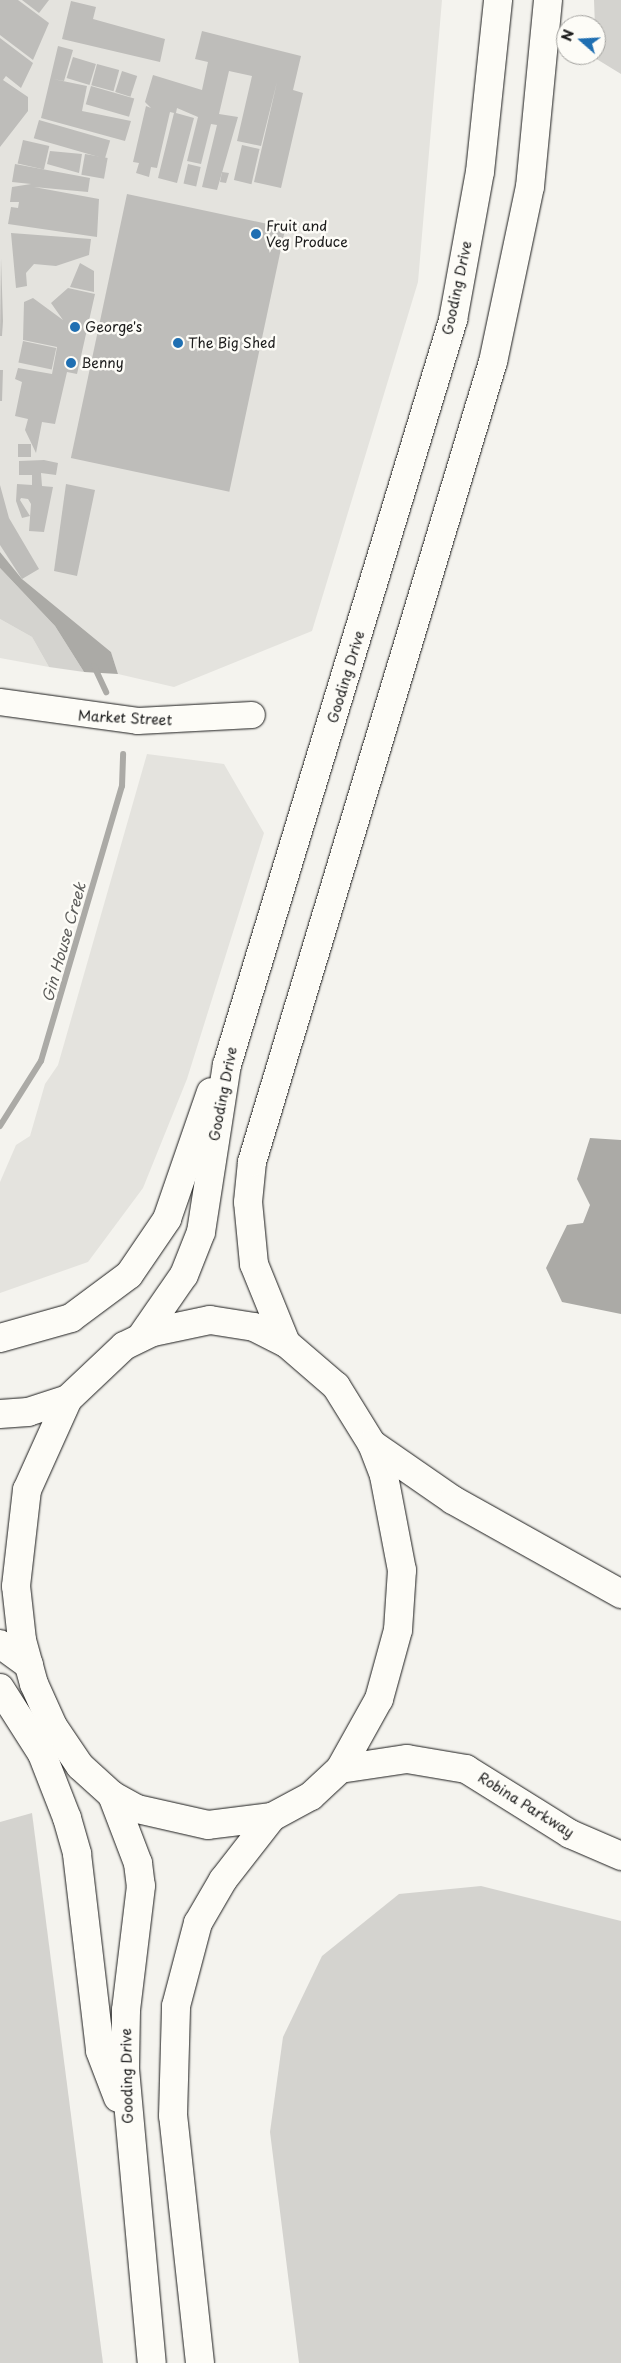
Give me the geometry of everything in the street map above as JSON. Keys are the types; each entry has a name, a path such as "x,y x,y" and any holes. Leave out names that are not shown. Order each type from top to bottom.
{"main road":[{"name":"Gooding Drive","path":"142,1336 184,1274 201,1232 227,1065 453,320 480,172 498,0"},
{"path":"286,1343 254,1264 248,1202 252,1162 493,362 530,187 548,0"},
{"path":"0,1338 71,1318 129,1275 166,1219 206,1101 227,1065"},
{"path":"210,1320 254,1327 286,1343 336,1386 372,1444 399,1545 398,1630 380,1699 340,1769 311,1796 272,1817 228,1825 182,1823 137,1809 112,1795 65,1746 42,1704 29,1666 16,1586 20,1522 37,1459 68,1399 107,1358 142,1336 210,1320"},
{"path":"0,1414 28,1412 68,1399"},
{"path":"372,1444 453,1500 621,1594"},
{"path":"0,1644 29,1666"},
{"path":"0,1688 42,1754 67,1818 77,1854 100,2051 126,2118"},
{"name":"Robina Parkway","path":"340,1769 407,1759 466,1768 570,1834 621,1856"},
{"name":"Gooding Drive","path":"112,1795 138,1863 141,1886 126,2010 126,2118 152,2363"},
{"path":"200,2363 173,2116 176,2006 198,1923 223,1880 272,1817"}],"street":[{"name":"Market Street","path":"0,702 138,721 252,715"}],"shaded area":[{"path":"0,0 442,0 418,282 312,631 174,687 118,674 111,652 22,579 0,552"},
{"path":"594,0 621,0 621,74 606,65 606,15 595,15"},
{"path":"0,552 22,579 111,652 118,674 84,672 55,626 0,568"},
{"path":"0,568 55,626 84,672 49,667 32,637 0,619"},
{"path":"0,619 32,637 49,667 0,658"},
{"path":"147,754 224,764 264,833 187,1079 143,1188 88,1262 0,1293 0,1182 16,1145 30,1136 45,1084 58,1065"},
{"path":"590,1138 621,1140 621,1314 562,1302 546,1268 567,1225 583,1223 590,1205 577,1179"},
{"path":"32,1813 103,2363 0,2363 0,1822"},
{"path":"481,1886 621,1921 621,2363 299,2363 270,2132 283,2037 322,1956 399,1894"}],"building":[{"path":"0,0 18,0 49,23 33,60 0,35"},
{"path":"22,0 49,0 39,13"},
{"path":"71,1 96,7 93,19 165,39 160,62 62,39"},
{"path":"202,31 301,56 293,90 303,93 281,188 254,182 277,82 261,146 237,141 252,76 229,71 219,114 238,117 217,190 202,187 217,125 211,124 201,164 187,161 198,117 177,108 176,113 194,118 177,183 158,178 174,113 170,112 157,168 151,167 149,177 136,173 139,163 133,162 146,106 151,108 145,102 153,75 202,90 208,62 195,59"},
{"path":"0,38 33,63 21,88 6,76 3,80 28,97 28,111 0,147"},
{"path":"58,46 73,50 64,81 53,79 87,86 82,111 131,121 125,141 41,118"},
{"path":"73,57 96,64 90,85 67,78"},
{"path":"97,64 119,70 114,91 91,85"},
{"path":"122,71 137,76 130,97 115,92"},
{"path":"91,86 134,98 129,117 86,104"},
{"path":"39,120 110,140 105,159 34,138"},
{"path":"23,140 49,146 44,169 18,163"},
{"path":"242,145 260,149 251,184 234,180"},
{"path":"50,151 82,154 79,173 47,164"},
{"path":"85,154 108,158 104,179 81,175"},
{"path":"15,164 90,178 88,192 34,187 99,199 97,237 8,224 11,207 18,208 19,202 10,202 12,187 31,184 12,182"},
{"path":"188,164 201,167 196,186 184,183"},
{"path":"222,172 229,173 226,183 220,182"},
{"name":"The Big Shed","path":"127,194 285,228 229,492 71,458"},
{"path":"11,233 91,239 89,255 56,266 34,264 26,273 27,286 16,288"},
{"path":"1,259 3,321 2,336 0,336"},
{"path":"80,263 94,271 94,292 70,287"},
{"path":"68,288 95,294 77,374 67,372 55,424 42,422 36,453 25,430 28,419 15,416 22,382 15,379 18,368 52,374 57,347 23,340 24,302 33,298 63,320 51,303"},
{"path":"23,341 56,348 52,370 18,363"},
{"path":"0,370 3,370 2,401 0,401"},
{"path":"18,444 31,444 31,457 18,457"},
{"path":"44,460 58,463 56,475 41,473 42,486 53,487 44,532 29,531 31,504 28,499 21,498 20,500 30,516 22,518 16,501 17,484 32,485 32,475 19,475 19,461"},
{"path":"66,484 95,490 77,576 54,571"},
{"path":"0,485 9,518 39,569 22,579 0,545"}],"waterway":[{"name":"Gin House Creek","path":"94,666 106,692"},
{"name":"Gin House Creek","path":"0,1126 41,1061 122,786 123,754"}],"place":[{"name":"Fruit and Veg Produce","path":"256,234"},
{"name":"George's","path":"75,327"},
{"name":"The Big Shed","path":"178,343"},
{"name":"Benny","path":"71,363"}]}
